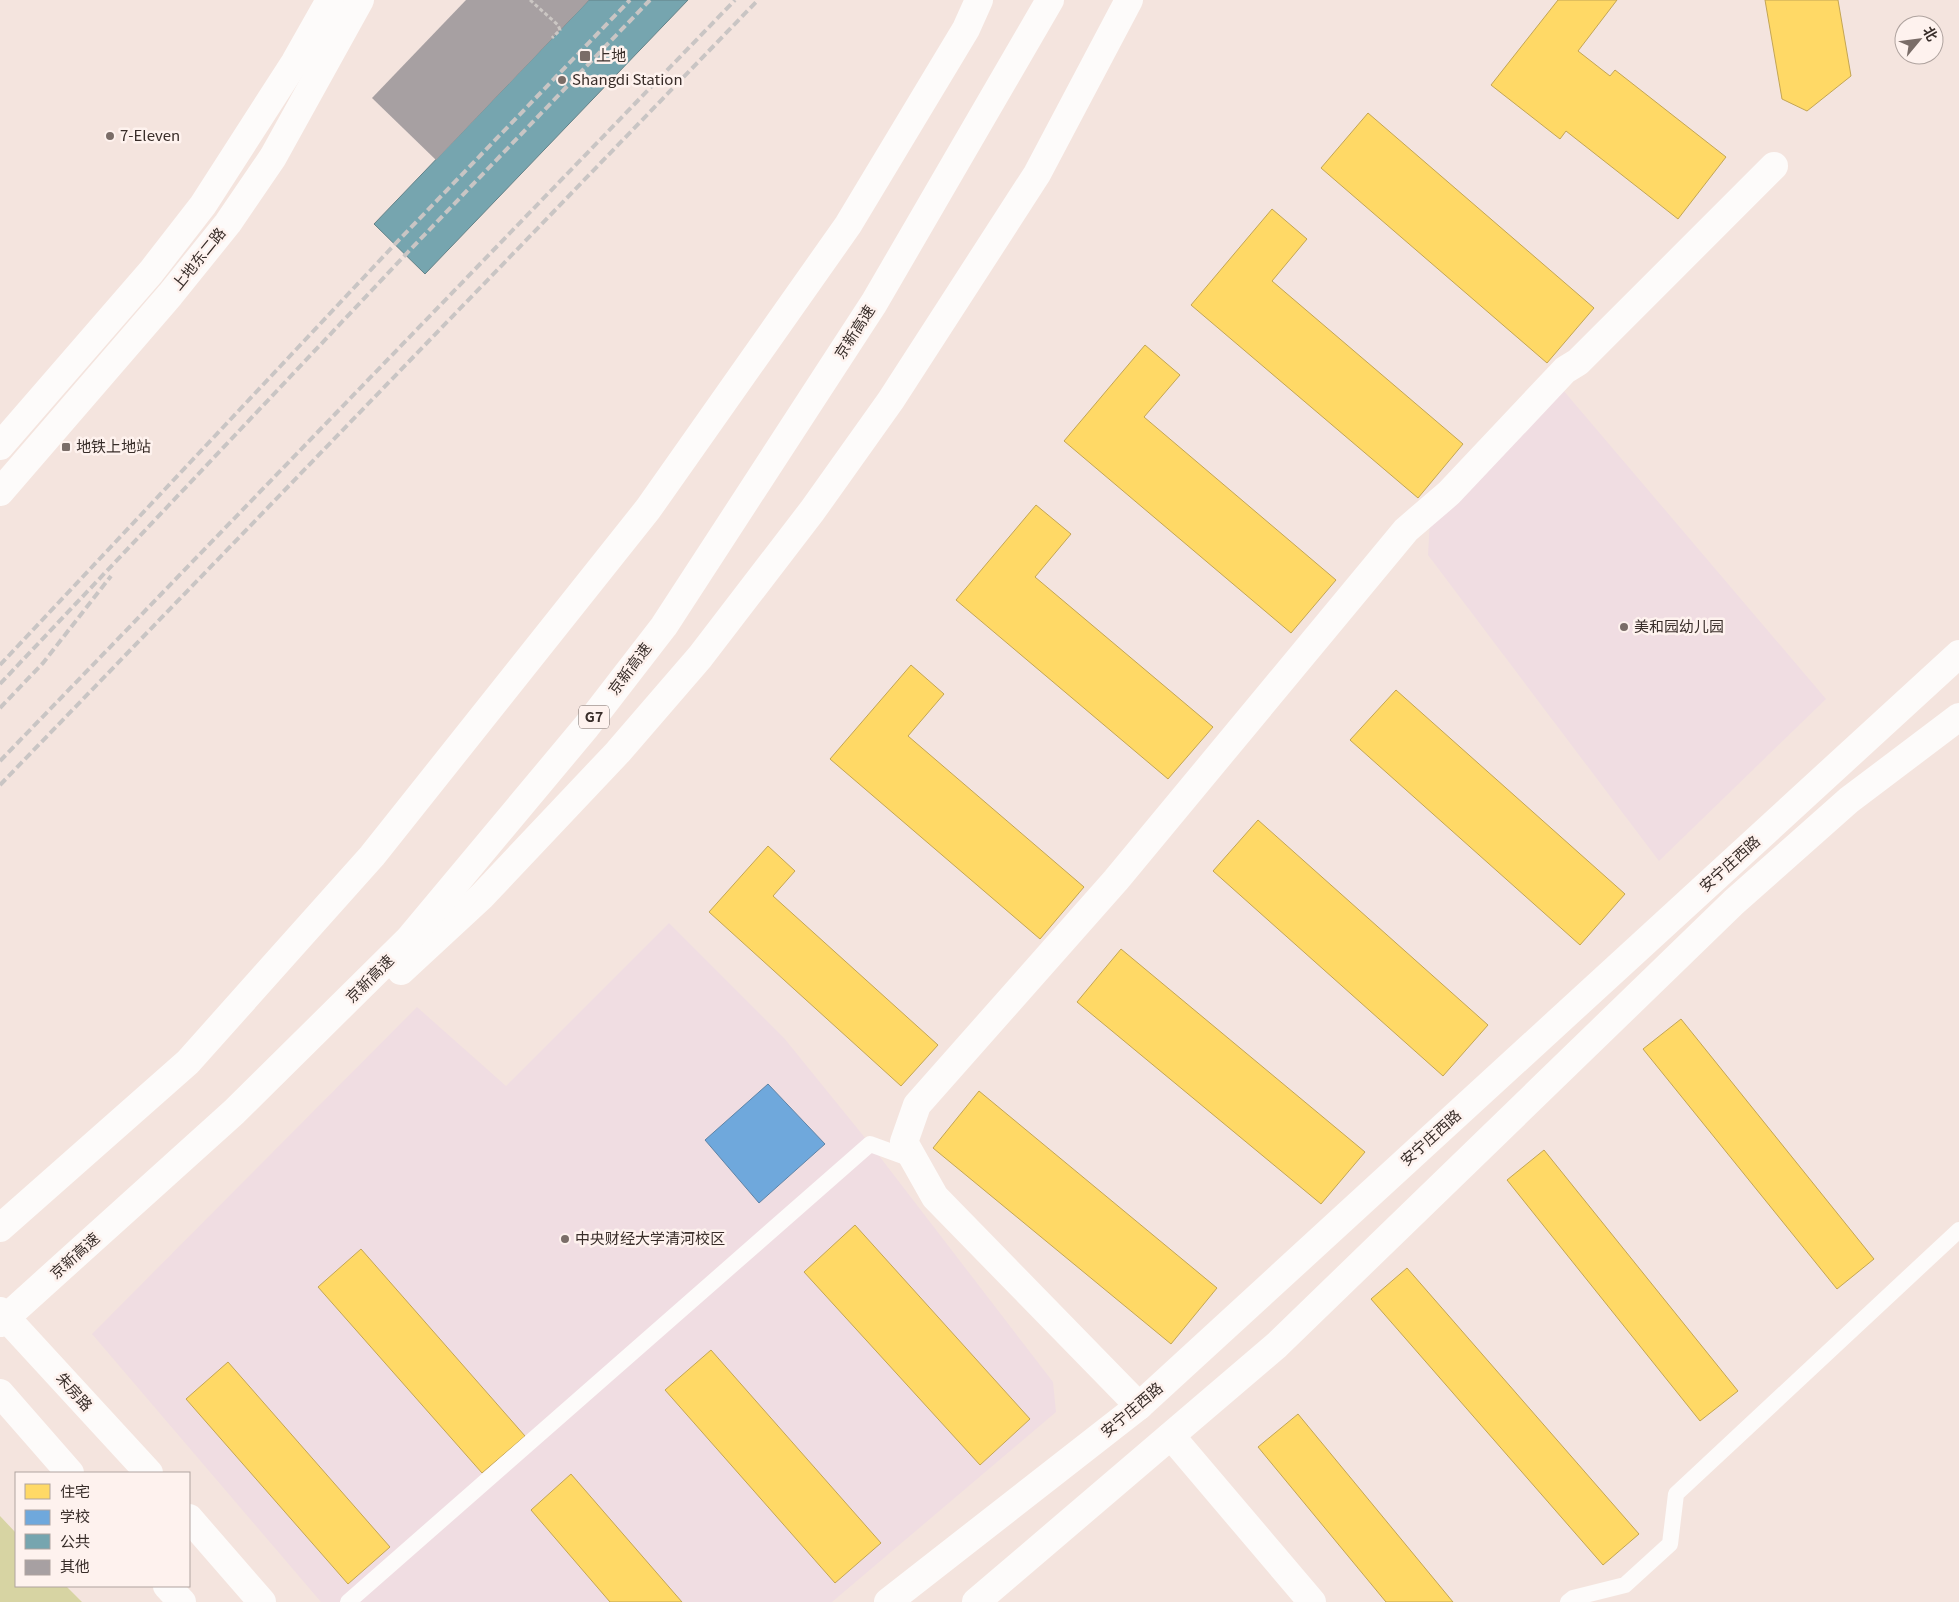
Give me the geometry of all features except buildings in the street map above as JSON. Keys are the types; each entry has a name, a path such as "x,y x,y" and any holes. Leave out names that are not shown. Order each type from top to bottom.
{"main road":[{"name":"上地东二路","path":"0,446 151,272 203,205 295,62 330,0"},
{"name":"上地东二路","path":"0,492 164,302 228,223 273,157 360,0"},
{"path":"0,1228 188,1062 372,856 648,509 848,225 966,28 979,0"},
{"name":"京新高速","path":"0,1323 234,1112 409,939 586,727 664,626 874,303 1050,0"},
{"path":"234,1112 403,969 482,896 618,752 700,657 812,511 892,400 1037,174 1129,0"},
{"path":"1139,1406 935,1197 904,1142 917,1105 1116,880 1406,530 1449,493 1565,370 1578,362 1774,166"},
{"name":"安宁庄西路","path":"888,1602 1139,1406 1959,654"},
{"path":"976,1602 1276,1345 1734,902 1849,800 1959,716"},
{"name":"朱房路","path":"0,1311 148,1472"},
{"path":"0,1393 69,1472"},
{"path":"1171,1436 1312,1602"},
{"path":"190,1519 262,1602"},
{"path":"168,1587 182,1602"}],"lane":[{"path":"348,1602 870,1144 914,1160"},
{"path":"1568,1602 1573,1598 1625,1586 1670,1544 1676,1494 1959,1230"}],"path":[{"path":"530,0 558,25 560,30 552,38"}],"shaded area":[{"name":"美和园幼儿园","path":"1563,390 1826,699 1659,861 1428,555 1430,520"},
{"name":"中央财经大学清河校区","path":"669,923 784,1038 870,1144 1053,1382 1056,1412 832,1602 321,1602 92,1334 417,1007 506,1086"},
{"path":"0,1516 15,1532 15,1587 67,1587 82,1602 0,1602"}],"railway":[{"path":"0,665 397,242 630,0"},
{"path":"0,684 408,252 650,0"},
{"path":"0,761 735,0"},
{"path":"0,785 758,0"},
{"path":"0,708 43,663 111,576"}],"place":[{"name":"上地","path":"585,56"},
{"name":"Shangdi Station","path":"562,80"},
{"name":"7-Eleven","path":"110,136"},
{"name":"地铁上地站","path":"66,447"},
{"name":"美和园幼儿园","path":"1624,627"},
{"name":"中央财经大学清河校区","path":"565,1239"}]}
